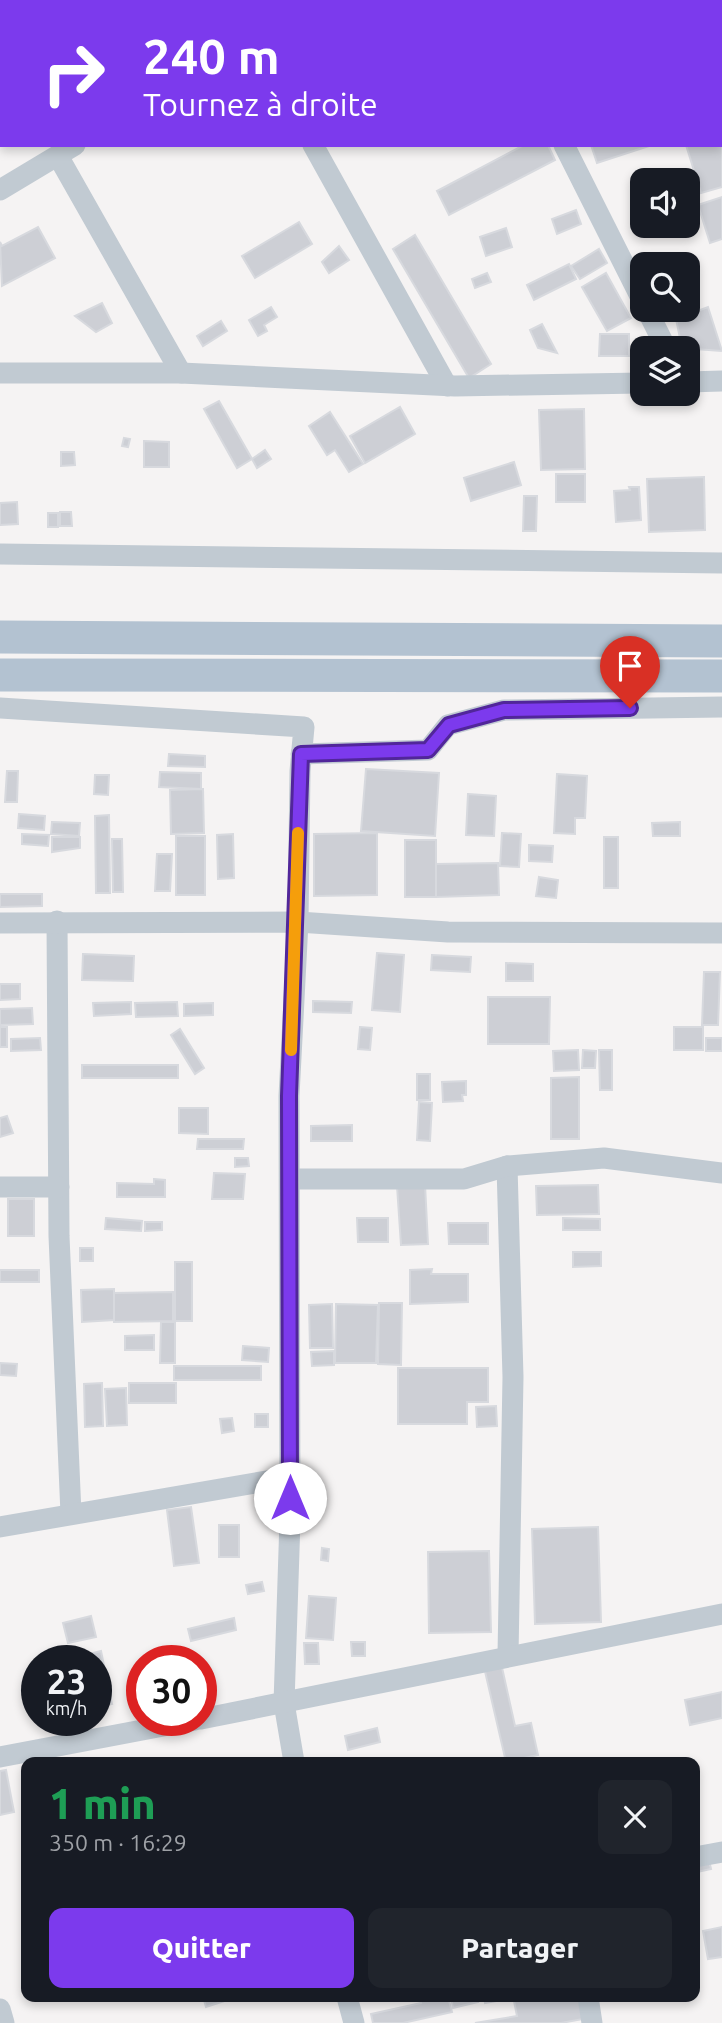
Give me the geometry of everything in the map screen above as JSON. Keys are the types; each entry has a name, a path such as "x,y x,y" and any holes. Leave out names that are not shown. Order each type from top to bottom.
{"main road":[{"path":"0,637 722,640"},
{"path":"0,675 722,676"}],"street":[{"path":"314,147 447,386"},
{"path":"565,147 630,276"},
{"path":"0,190 66,151 181,373"},
{"path":"0,373 181,373 447,386 630,383"},
{"path":"700,382 722,381"},
{"path":"0,554 722,563"},
{"path":"301,754 428,750 449,725 504,710 722,707"},
{"path":"0,708 304,727 289,1096 290,1477 284,1703 293,1757"},
{"path":"57,921 58,1187 71,1514"},
{"path":"0,923 298,922 448,932 722,933"},
{"path":"291,1179 464,1179 507,1166 604,1158 722,1173"},
{"path":"507,1166 513,1369 508,1655"},
{"path":"0,1187 58,1187"},
{"path":"0,1527 290,1477"},
{"path":"217,1716 508,1655 722,1614"},
{"path":"0,1757 126,1733"},
{"path":"700,1856 722,1852"},
{"path":"349,2002 355,2023"},
{"path":"589,2002 592,2023"},
{"path":"0,2011 4,2023"}],"building":[{"path":"520,147 549,147 555,160 449,215 437,191"},
{"path":"592,147 646,147 597,163"},
{"path":"687,147 722,147 722,187 701,193 700,168 693,168"},
{"path":"722,197 722,239 710,243 700,204"},
{"path":"576,210 581,224 557,234 552,219"},
{"path":"299,222 312,244 255,278 242,256"},
{"path":"38,227 55,258 2,286 0,242 2,246"},
{"path":"506,228 512,247 486,256 480,237"},
{"path":"415,235 491,364 469,378 393,249"},
{"path":"339,246 349,260 329,273 322,262"},
{"path":"599,249 607,263 580,279 571,266"},
{"path":"569,264 576,279 534,300 527,285"},
{"path":"487,273 491,282 475,288 472,279"},
{"path":"606,273 630,319 607,331 582,287"},
{"path":"102,303 112,323 96,332 75,316"},
{"path":"271,307 277,317 264,325 267,331 258,336 249,320"},
{"path":"708,307 722,351 700,349 700,336 680,336 677,322 700,322 700,310"},
{"path":"221,321 227,331 203,346 197,336"},
{"path":"542,324 557,353 538,348 530,330"},
{"path":"600,334 629,334 629,356 599,356"},
{"path":"219,401 252,459 237,468 204,409"},
{"path":"400,407 415,434 365,463 350,436"},
{"path":"584,409 585,469 541,470 539,410"},
{"path":"330,412 363,464 349,472 335,450 327,455 309,426"},
{"path":"124,438 130,439 128,447 122,446"},
{"path":"144,441 169,442 169,467 144,467"},
{"path":"265,450 271,459 257,468 252,459"},
{"path":"61,452 74,452 75,465 61,466"},
{"path":"514,462 521,485 471,501 464,478"},
{"path":"556,474 585,474 585,502 556,502"},
{"path":"704,477 705,530 649,532 647,479"},
{"path":"629,487 639,487 641,520 616,522 614,491 630,490"},
{"path":"524,496 537,496 536,531 523,531"},
{"path":"17,502 18,524 0,525 0,503"},
{"path":"60,512 71,512 72,526 60,526"},
{"path":"48,513 58,513 58,527 48,527"},
{"path":"169,754 205,756 205,767 168,766"},
{"path":"366,769 439,773 435,836 361,831"},
{"path":"7,771 18,771 17,802 5,802"},
{"path":"160,772 201,773 201,789 159,787"},
{"path":"557,774 587,776 585,818 575,818 575,834 554,833"},
{"path":"95,775 109,775 108,795 94,794"},
{"path":"203,789 204,833 171,834 170,790"},
{"path":"468,794 496,796 494,836 466,835"},
{"path":"19,814 45,816 44,830 18,828"},
{"path":"109,815 110,893 96,893 95,816"},
{"path":"52,822 80,823 79,836 51,834"},
{"path":"680,822 680,836 653,836 652,823"},
{"path":"377,833 377,895 314,896 314,834"},
{"path":"502,833 521,834 519,867 500,866"},
{"path":"22,834 49,835 48,846 22,844"},
{"path":"233,834 234,878 218,879 217,835"},
{"path":"176,836 205,836 205,895 176,895"},
{"path":"52,837 80,837 80,848 52,852"},
{"path":"604,837 618,837 618,888 604,888"},
{"path":"112,839 122,839 123,892 113,892"},
{"path":"405,840 436,840 436,897 405,897"},
{"path":"529,845 553,846 552,862 529,861"},
{"path":"157,854 172,854 170,891 155,891"},
{"path":"498,863 499,895 436,897 436,864"},
{"path":"539,877 558,880 556,898 536,896"},
{"path":"0,894 42,894 42,906 0,907"},
{"path":"377,953 404,955 400,1012 372,1010"},
{"path":"83,954 134,956 133,981 82,980"},
{"path":"432,955 471,957 470,972 431,970"},
{"path":"506,963 533,964 533,981 506,981"},
{"path":"704,972 720,972 718,1025 702,1025"},
{"path":"0,984 20,984 20,999 0,1000"},
{"path":"488,997 550,997 549,1044 488,1044"},
{"path":"313,1001 352,1002 351,1013 313,1012"},
{"path":"131,1002 131,1014 94,1016 93,1003"},
{"path":"177,1002 178,1016 136,1017 135,1003"},
{"path":"213,1003 213,1015 184,1016 184,1004"},
{"path":"32,1008 33,1024 0,1025 0,1009"},
{"path":"0,1027 7,1027 7,1047 0,1047"},
{"path":"360,1027 372,1028 370,1050 358,1049"},
{"path":"674,1027 703,1027 703,1050 674,1050"},
{"path":"180,1029 204,1068 195,1074 171,1035"},
{"path":"40,1038 41,1050 11,1051 11,1039"},
{"path":"706,1038 722,1038 722,1051 706,1051"},
{"path":"578,1050 579,1070 554,1071 553,1051"},
{"path":"583,1050 596,1051 595,1068 582,1068"},
{"path":"599,1050 612,1050 612,1090 600,1090"},
{"path":"82,1065 178,1065 178,1078 82,1078"},
{"path":"417,1074 430,1074 430,1100 417,1100"},
{"path":"579,1077 579,1139 551,1139 551,1078"},
{"path":"466,1081 463,1101 443,1102 442,1082"},
{"path":"419,1102 432,1103 430,1141 417,1140"},
{"path":"179,1108 208,1108 208,1134 179,1133"},
{"path":"7,1116 13,1133 0,1137 0,1118"},
{"path":"352,1125 352,1141 311,1141 311,1126"},
{"path":"198,1139 244,1139 243,1149 197,1149"},
{"path":"235,1158 248,1158 249,1166 235,1167"},
{"path":"214,1173 245,1174 243,1199 212,1199"},
{"path":"154,1179 165,1180 165,1197 117,1197 117,1183 154,1184"},
{"path":"425,1184 428,1244 401,1245 397,1186"},
{"path":"598,1185 599,1214 537,1215 536,1186"},
{"path":"8,1199 34,1199 34,1236 8,1236"},
{"path":"106,1218 142,1221 141,1231 105,1229"},
{"path":"357,1218 388,1218 388,1242 358,1242"},
{"path":"563,1218 600,1219 600,1230 563,1230"},
{"path":"145,1222 162,1222 162,1230 145,1231"},
{"path":"448,1223 488,1223 488,1244 449,1244"},
{"path":"80,1248 93,1248 93,1261 80,1261"},
{"path":"573,1252 601,1252 601,1266 573,1267"},
{"path":"175,1262 192,1262 192,1321 175,1321"},
{"path":"432,1269 431,1274 468,1274 468,1302 410,1304 410,1270"},
{"path":"0,1270 39,1270 39,1282 0,1282"},
{"path":"114,1289 114,1320 82,1322 81,1290"},
{"path":"173,1292 173,1321 114,1322 114,1293"},
{"path":"379,1303 402,1303 401,1365 378,1364"},
{"path":"332,1304 333,1348 310,1348 309,1305"},
{"path":"336,1304 378,1305 376,1363 335,1363"},
{"path":"161,1322 175,1322 175,1363 160,1363"},
{"path":"154,1335 154,1350 125,1350 125,1336"},
{"path":"243,1346 269,1348 268,1362 242,1360"},
{"path":"334,1351 334,1365 312,1366 311,1352"},
{"path":"0,1363 17,1364 16,1376 0,1375"},
{"path":"174,1366 261,1366 261,1380 174,1380"},
{"path":"398,1368 488,1368 488,1402 467,1402 467,1424 398,1424"},
{"path":"102,1383 103,1426 85,1427 84,1384"},
{"path":"129,1383 176,1383 176,1403 129,1403"},
{"path":"126,1388 127,1425 107,1426 105,1389"},
{"path":"496,1406 497,1426 477,1427 476,1407"},
{"path":"255,1414 268,1414 268,1427 255,1427"},
{"path":"232,1418 234,1431 222,1433 220,1419"},
{"path":"191,1507 199,1563 174,1566 167,1510"},
{"path":"219,1525 239,1525 239,1557 219,1557"},
{"path":"598,1527 601,1622 535,1624 532,1529"},
{"path":"322,1548 329,1549 328,1561 321,1560"},
{"path":"489,1551 491,1632 429,1633 428,1552"},
{"path":"262,1582 264,1591 248,1594 246,1585"},
{"path":"309,1596 336,1598 333,1640 306,1638"},
{"path":"91,1616 96,1637 68,1643 63,1623"},
{"path":"234,1618 236,1630 191,1641 188,1629"},
{"path":"351,1642 365,1642 365,1656 352,1656"},
{"path":"304,1643 318,1643 319,1664 305,1664"},
{"path":"501,1663 515,1726 531,1723 538,1755 505,1757 484,1667"},
{"path":"722,1692 722,1718 690,1725 685,1700"},
{"path":"377,1728 380,1742 348,1750 345,1736"},
{"path":"6,1770 14,1812 0,1815 0,1771"},
{"path":"709,1860 711,1869 700,1871 700,1862"},
{"path":"722,1927 722,1957 708,1959 703,1931"},
{"path":"204,2002 222,2002 206,2007"},
{"path":"449,2002 452,2012 403,2023 373,2023 371,2014 421,2003"},
{"path":"452,2002 478,2002 453,2008"},
{"path":"514,2002 580,2002 583,2019 561,2023 475,2023 517,2016"}],"slow traffic":[{"path":"291,1050 298,922 298,833"}],"route":[{"path":"290,1498 289,1096 298,922 301,754 428,750 449,725 504,710 630,708"}]}
